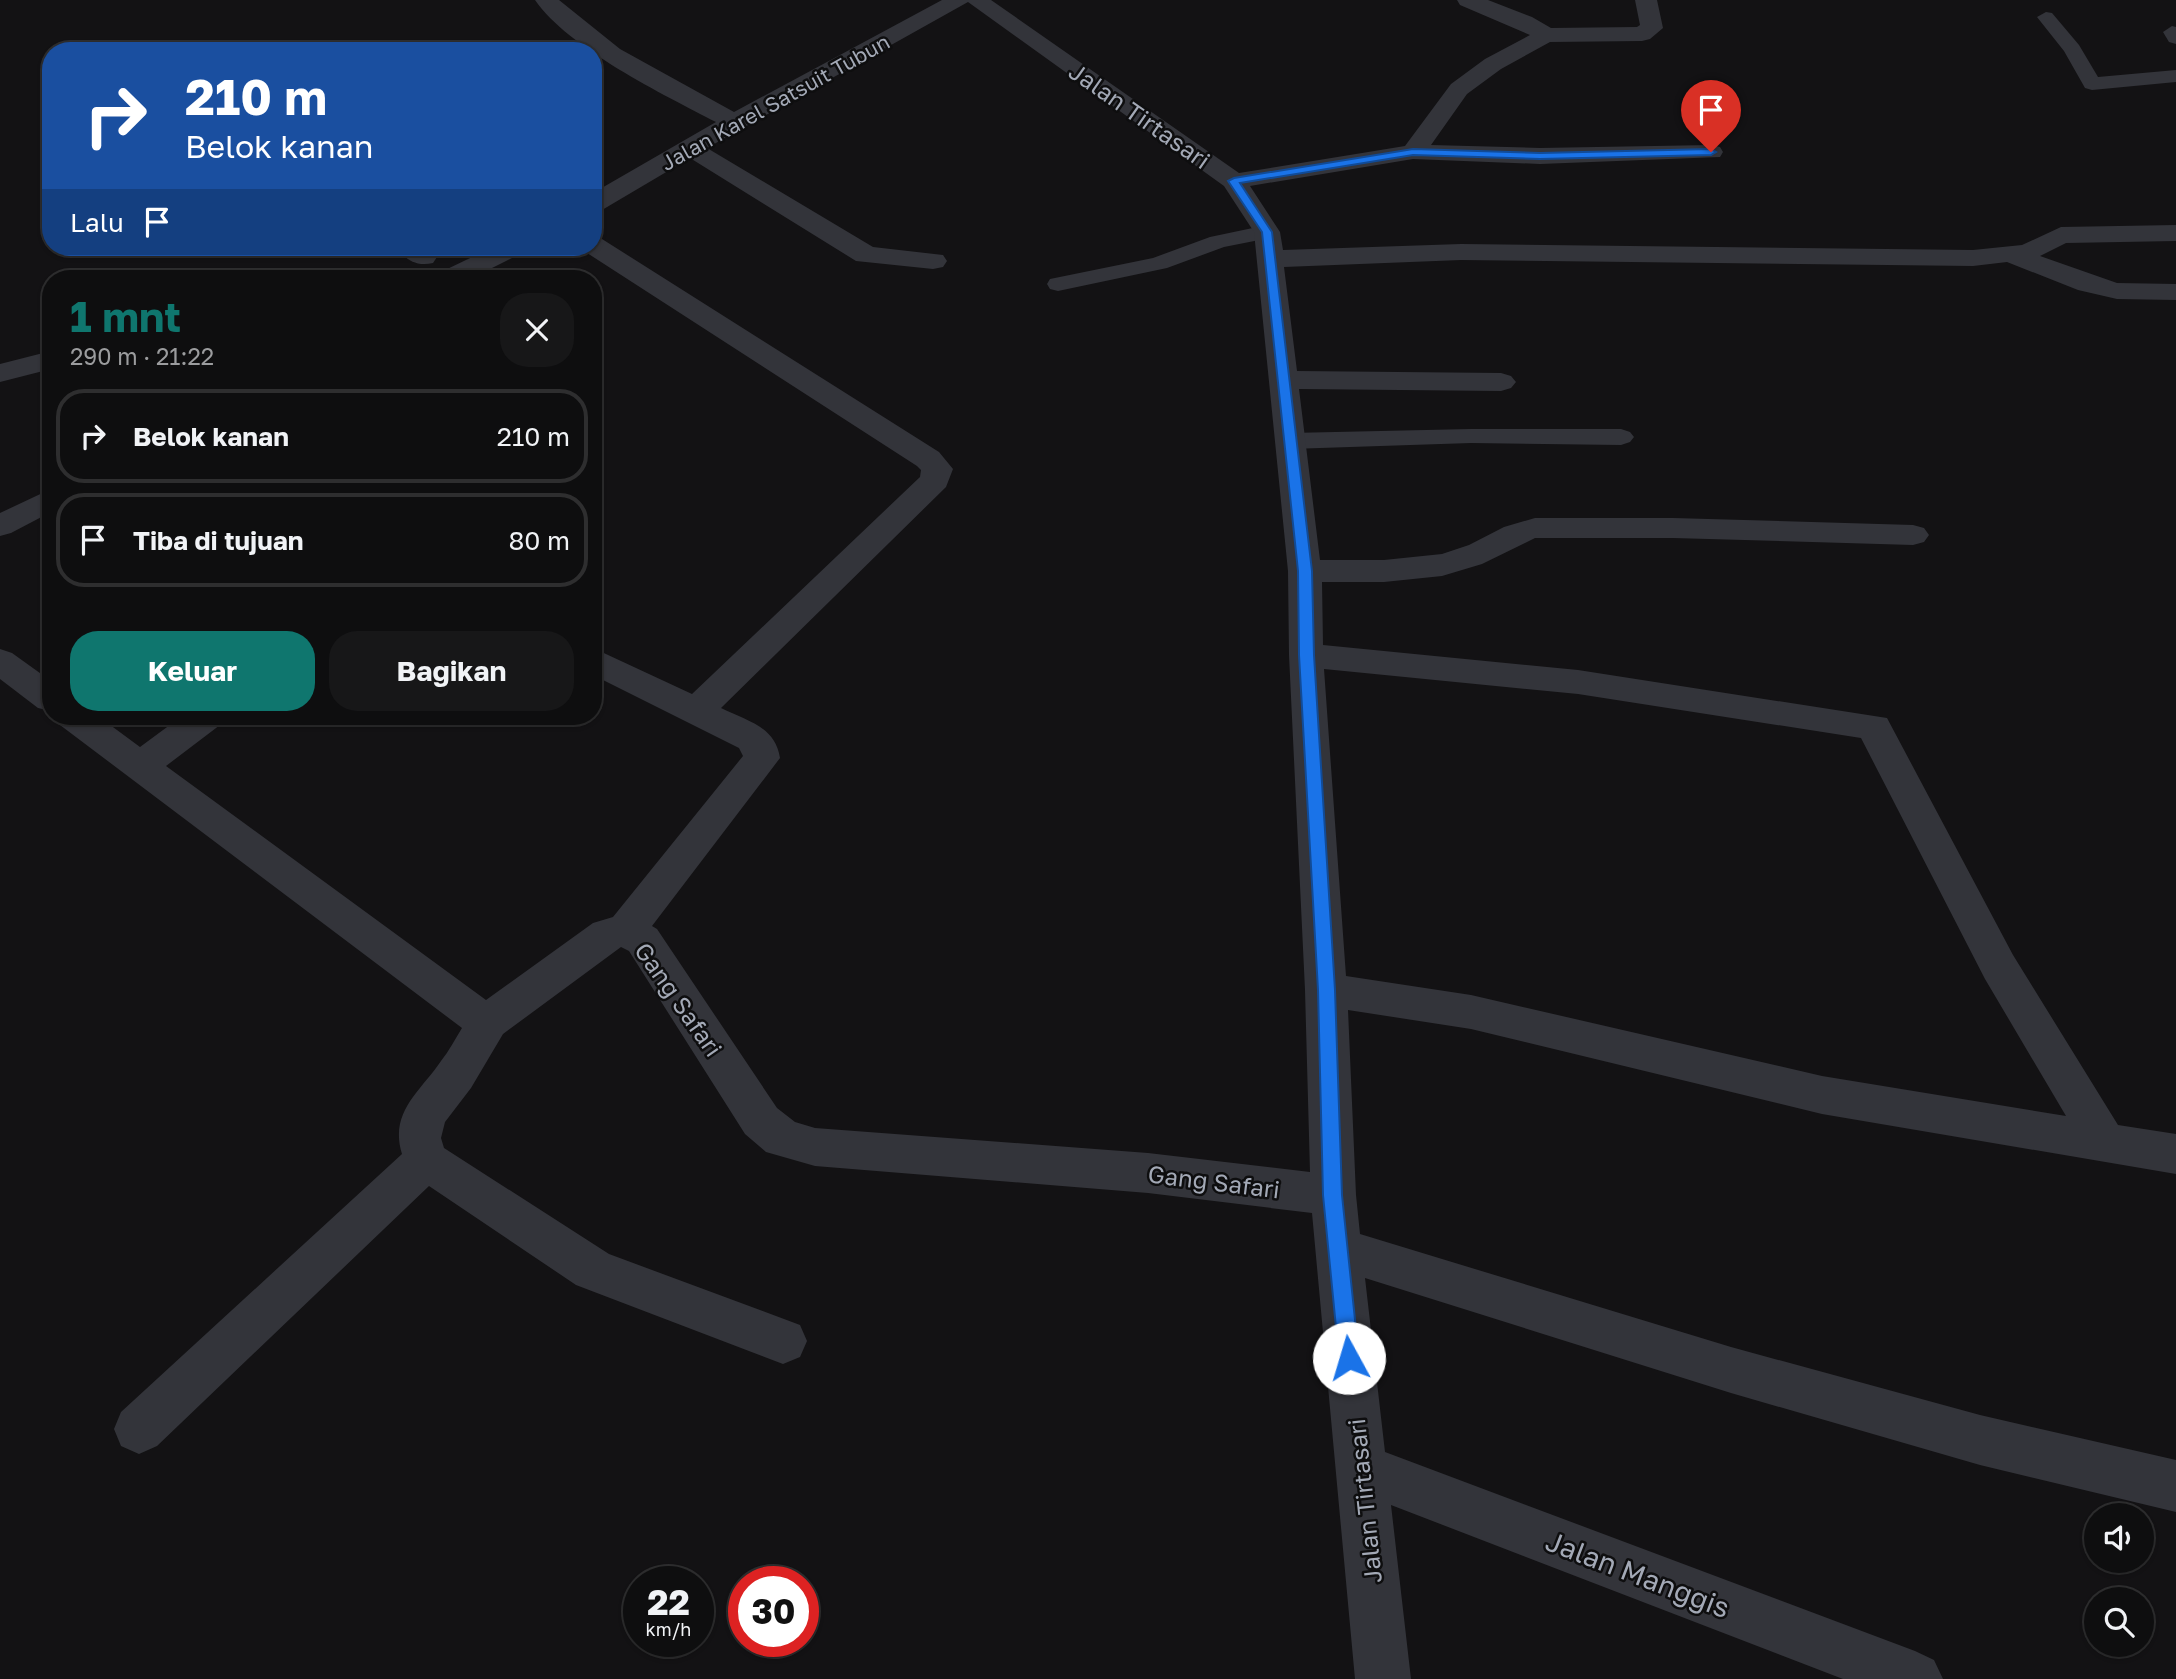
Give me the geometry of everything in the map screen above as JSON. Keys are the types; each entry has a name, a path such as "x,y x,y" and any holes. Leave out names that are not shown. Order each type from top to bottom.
{"street":[{"path":"546,0 592,42"},
{"name":"Jalan Karel Satsuit Tubun","path":"602,199 692,149 734,122 958,0"},
{"name":"Jalan Tirtasari","path":"977,0 1234,181 1268,245 1305,571 1306,655 1326,990 1333,1195 1383,1679"},
{"path":"1468,0 1524,22 1546,36"},
{"path":"1413,152 1459,89 1493,64 1546,36 1642,34 1652,27 1646,0"},
{"path":"602,49 734,122"},
{"path":"692,149 866,255 933,261"},
{"path":"1234,181 1413,152 1540,156 1711,152"},
{"path":"1268,245 1461,252 1973,258 2028,252 2061,235 2176,233"},
{"path":"602,251 928,459 937,469 935,480 696,711"},
{"path":"2009,254 2088,284 2118,291 2176,292"},
{"path":"422,256 444,270"},
{"path":"468,270 495,256"},
{"path":"0,373 42,362"},
{"path":"1283,380 1501,382"},
{"path":"0,526 42,504"},
{"path":"1305,571 1410,570 1463,560 1521,530 1535,528 1673,528 1913,535"},
{"path":"1306,655 1578,682 1874,727 1999,967 2105,1143"},
{"path":"0,661 42,692"},
{"path":"602,664 752,739 760,746 762,758 626,930"},
{"path":"85,725 463,1008 488,1022 456,1075 424,1115 419,1138 426,1160 593,1269 783,1341"},
{"path":"140,766 194,725"},
{"name":"Gang Safari","path":"488,1022 607,934 626,930 643,940 761,1121 782,1138 815,1147 1148,1172 1333,1195"},
{"path":"1326,990 1471,1012 1822,1095 2176,1154"},
{"path":"139,1429 426,1160"},
{"path":"1338,1248 1731,1370 1980,1440 2176,1486"},
{"name":"Jalan Manggis","path":"1361,1468 1915,1679"}],"lane":[{"path":"2046,17 2072,49 2092,84 2176,76"},
{"path":"1058,284 1159,263 1218,242 1268,245"},
{"path":"1290,441 1471,436 1621,437"}],"route":[{"path":"1349,1358 1333,1195 1326,990 1306,655 1305,571 1267,232 1234,181 1413,152 1540,156 1711,152"}]}
